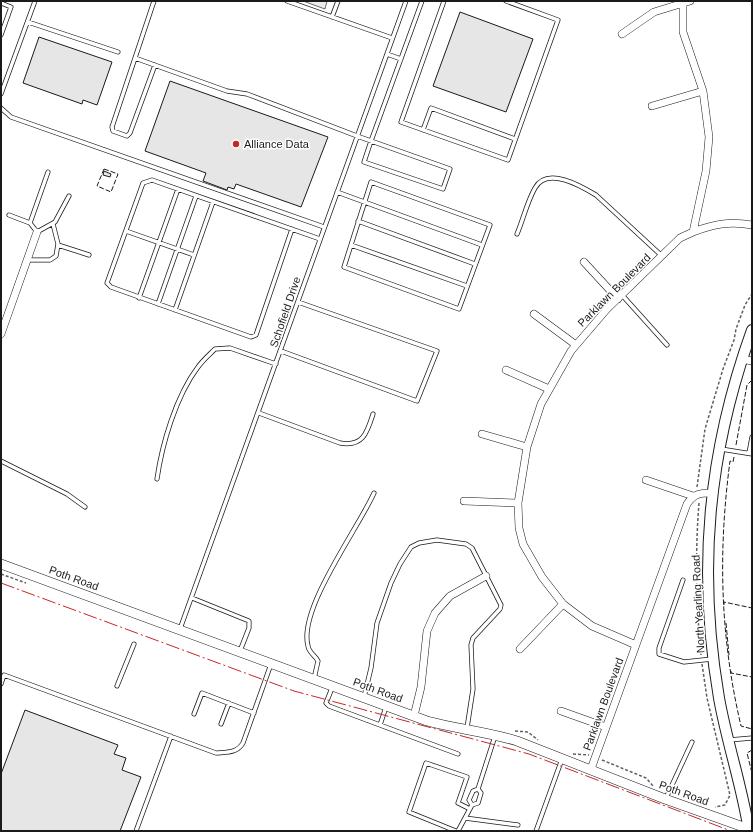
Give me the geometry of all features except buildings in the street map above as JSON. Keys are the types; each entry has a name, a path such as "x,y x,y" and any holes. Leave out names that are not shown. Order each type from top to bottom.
{"main road":[{"name":"North Yearling Road","path":"750,830 720,699 714,658 707,568 712,493 718,449 741,359 752,330"}],"street":[{"path":"622,34 654,12 686,2 683,32 703,91 709,129 709,149 706,171 693,232"},
{"path":"652,106 703,91"},
{"name":"Parklawn Boulevard","path":"636,645 592,626 562,604 542,577 523,544 519,528 518,503 526,447 541,404 571,351 620,297 680,238 693,232 722,223 735,222 752,225"},
{"path":"1,334 37,232"},
{"path":"584,262 620,297"},
{"path":"534,314 576,345"},
{"path":"741,359 752,361"},
{"path":"506,370 549,389"},
{"path":"482,434 526,447"},
{"path":"646,480 695,495 712,493"},
{"name":"Parklawn Boulevard","path":"591,769 687,504 695,495"},
{"path":"464,501 518,503"},
{"name":"Poth Road","path":"1,564 414,716 441,724 496,735 565,755 591,769 667,796 750,830"},
{"path":"414,716 422,688 427,631 435,613 450,596 486,576"},
{"path":"520,649 562,604"},
{"path":"561,711 606,727"}],"lane":[{"path":"1,94 35,1"},
{"path":"154,1 112,127 113,132 129,135 155,65"},
{"path":"287,1 300,3 332,17 392,38"},
{"path":"332,17 338,1"},
{"name":"Schofield Drive","path":"180,630 387,54 404,1"},
{"path":"135,58 227,91 247,94 357,136 371,141 450,169 443,189 364,162 371,141 422,1"},
{"path":"444,1 401,122 508,160 558,20 506,1"},
{"path":"1,3 11,7 1,35"},
{"path":"28,22 118,52"},
{"path":"387,54 401,59"},
{"path":"1,108 11,117 324,227"},
{"path":"423,130 431,108 515,139"},
{"path":"30,223 48,172"},
{"path":"517,234 535,187 549,178 556,177 584,188 596,195 663,256"},
{"path":"292,229 256,335 251,337 139,298 111,287 107,283 143,183 152,180 213,202 292,229 320,239"},
{"path":"371,182 490,225 459,309 344,267 358,221 371,182"},
{"path":"139,298 178,189"},
{"path":"337,192 482,245"},
{"path":"9,215 30,223 37,232 53,224 59,216 69,196"},
{"path":"158,304 196,196"},
{"path":"175,310 213,202"},
{"path":"358,221 475,264"},
{"path":"27,260 54,258 58,245 53,224"},
{"path":"126,231 194,256"},
{"path":"58,245 89,255"},
{"path":"351,245 467,286"},
{"path":"620,297 667,345"},
{"path":"281,351 417,401 437,351 298,302"},
{"path":"157,479 160,458 174,416 186,387 198,367 215,349 230,348 276,364"},
{"path":"259,413 340,443 351,445 361,439 368,429 373,414"},
{"path":"718,449 750,453 752,437"},
{"path":"1,461 67,494 85,507"},
{"path":"314,679 318,661 309,651 306,638 314,603 337,559 365,513 374,493"},
{"path":"364,698 371,668 377,623 391,583 403,559 411,547 418,543 437,540 466,544 472,548 501,605 500,609 473,638 471,645 473,688 467,730"},
{"path":"683,580 659,648 659,654 684,662 714,658"},
{"path":"192,598 249,621 249,628 240,652"},
{"path":"117,686 134,644"},
{"path":"1,684 4,675 216,753 231,752 240,748 243,743 271,663"},
{"path":"333,686 326,703 329,706 458,754"},
{"path":"194,714 202,694 254,713"},
{"path":"221,724 229,703"},
{"path":"380,725 386,706"},
{"path":"472,805 469,800 473,791 478,789 496,735"},
{"path":"136,831 171,736"},
{"path":"730,740 752,738"},
{"path":"667,796 692,742"},
{"path":"536,831 565,755"},
{"path":"470,809 458,802 467,777 426,763 409,812 457,831 465,818 470,809 472,805 478,803 481,793 478,789"},
{"path":"465,818 518,825"}],"path":[{"path":"714,807 725,805 730,795 707,698 701,660 695,554 699,501 695,495 705,428 723,369 734,340 736,329 745,305 752,294"},
{"path":"1,574 31,585"},
{"path":"510,731 528,732 540,742"},
{"path":"565,755 586,754 595,757 646,778 653,786 667,796"}],"shaded area":[{"path":"303,1 327,1 325,9"}],"fence":[{"path":"104,169 118,174 111,192 97,186 104,169"},
{"path":"736,445 747,385 752,380"},
{"path":"734,457 733,462 730,461 724,528 723,594 725,627 734,693 741,726 752,729"},
{"path":"724,605 724,602 752,608"},
{"path":"726,623 729,655"},
{"path":"731,671 731,673 752,677"},
{"path":"752,750 747,753 752,773"}],"power":[{"path":"1,583 294,691 529,754 731,831"}],"place":[{"name":"Alliance Data","path":"236,144"}]}
